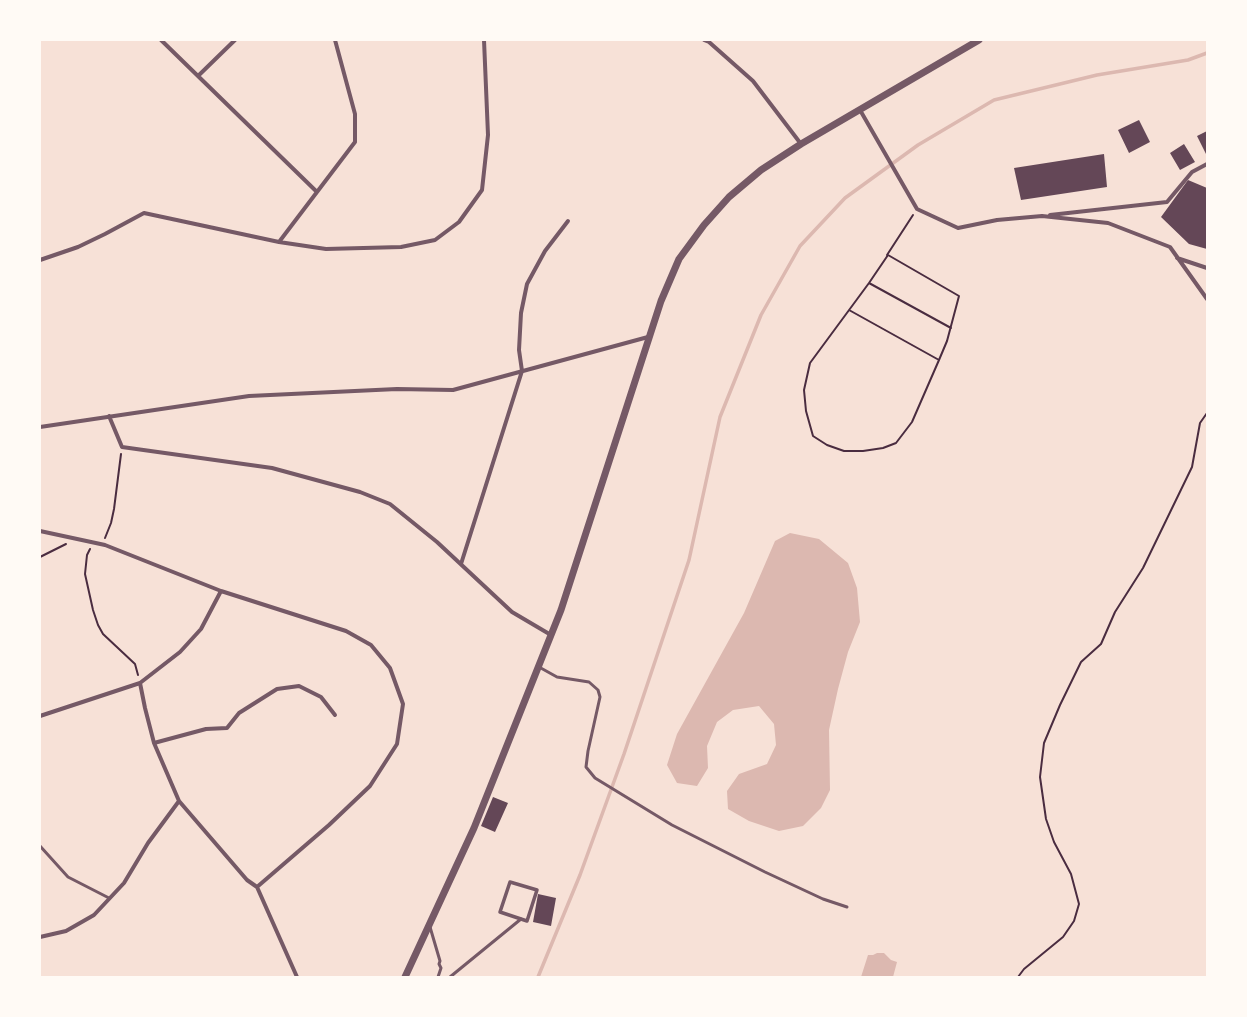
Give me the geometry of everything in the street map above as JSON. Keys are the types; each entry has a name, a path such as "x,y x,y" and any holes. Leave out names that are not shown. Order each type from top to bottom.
{"street":[{"path":"161,40 317,192"},
{"path":"198,76 235,40"},
{"path":"279,242 355,142 355,114 335,40"},
{"path":"40,260 78,247 144,213 279,242 326,249 401,247 435,240 459,222 482,190 488,135 484,40"},
{"path":"704,40 710,41 753,82 801,144"},
{"path":"413,977 406,974 474,828 561,610 648,337 661,301 679,259 704,225 729,197 761,170 801,144 979,40"},
{"path":"860,110 917,209 958,228 997,220 1167,202 1192,172 1207,164"},
{"path":"1042,216 1108,223 1170,247 1207,299"},
{"path":"461,564 522,371 519,350 521,313 527,284 545,251 568,221"},
{"path":"1177,258 1207,268"},
{"path":"40,427 249,396 397,390 453,390 648,337"},
{"path":"110,416 122,447 272,468 360,492 390,504 437,542 512,612 551,635"},
{"path":"40,531 102,545 221,591 346,631 371,645 390,668 403,704 397,744 370,786 329,825 257,887"},
{"path":"40,716 140,683 180,652 201,629 221,591"},
{"path":"140,683 154,742 179,801 247,880 257,887 297,977"},
{"path":"154,742 206,729 227,728 239,713 277,689 299,686 321,697 335,715"},
{"path":"40,937 66,931 94,915 124,883 148,843 179,801"},
{"path":"510,882 537,890 527,921 521,919 500,912 510,882"}],"lane":[{"path":"538,667 557,677 589,682 598,690 600,697 586,767 596,778 672,825 758,869 823,899 847,907"},
{"path":"40,846 68,877 109,898"},
{"path":"450,977 521,919"},
{"path":"429,924 440,961 439,964 441,968 438,977"}],"path":[{"path":"886,256 888,255 959,296 947,341 912,422 896,443 883,448 863,451 844,450 827,445 813,436 806,411 804,390 810,363 869,283 886,256 917,209"},
{"path":"869,283 951,328"},
{"path":"849,310 939,360"},
{"path":"1018,977 1024,970 1064,937 1074,921 1079,904 1071,874 1054,842 1046,819 1040,776 1044,743 1060,705 1081,662 1101,644 1115,612 1143,568 1192,467 1200,423 1207,413"},
{"path":"102,545 111,524 122,447"},
{"path":"40,557 76,539"},
{"path":"94,543 87,555 85,574 93,610 103,634 135,664 140,683"}],"shaded area":[{"path":"790,533 819,539 848,563 857,588 860,622 848,652 829,730 830,790 821,808 803,826 779,831 749,821 728,809 727,791 739,774 767,764 776,745 774,724 759,706 733,710 717,722 707,746 708,768 697,786 677,783 667,765 677,734 744,613 775,541"},
{"path":"884,953 891,960 897,962 893,977 861,977 868,955"}],"building":[{"path":"1139,120 1150,142 1129,153 1118,130"},
{"path":"1207,131 1207,153 1206,154 1197,136"},
{"path":"1184,144 1195,162 1180,170 1170,153"},
{"path":"1104,154 1107,187 1021,200 1014,168"},
{"path":"1188,180 1207,188 1207,249 1189,244 1161,217"},
{"path":"493,797 508,803 495,832 481,826"},
{"path":"538,894 556,898 551,926 533,922"}],"waterway":[{"path":"538,977 580,875 624,754 689,560 720,417 761,315 800,246 845,198 918,145 994,100 1097,75 1188,60 1207,53"}]}
